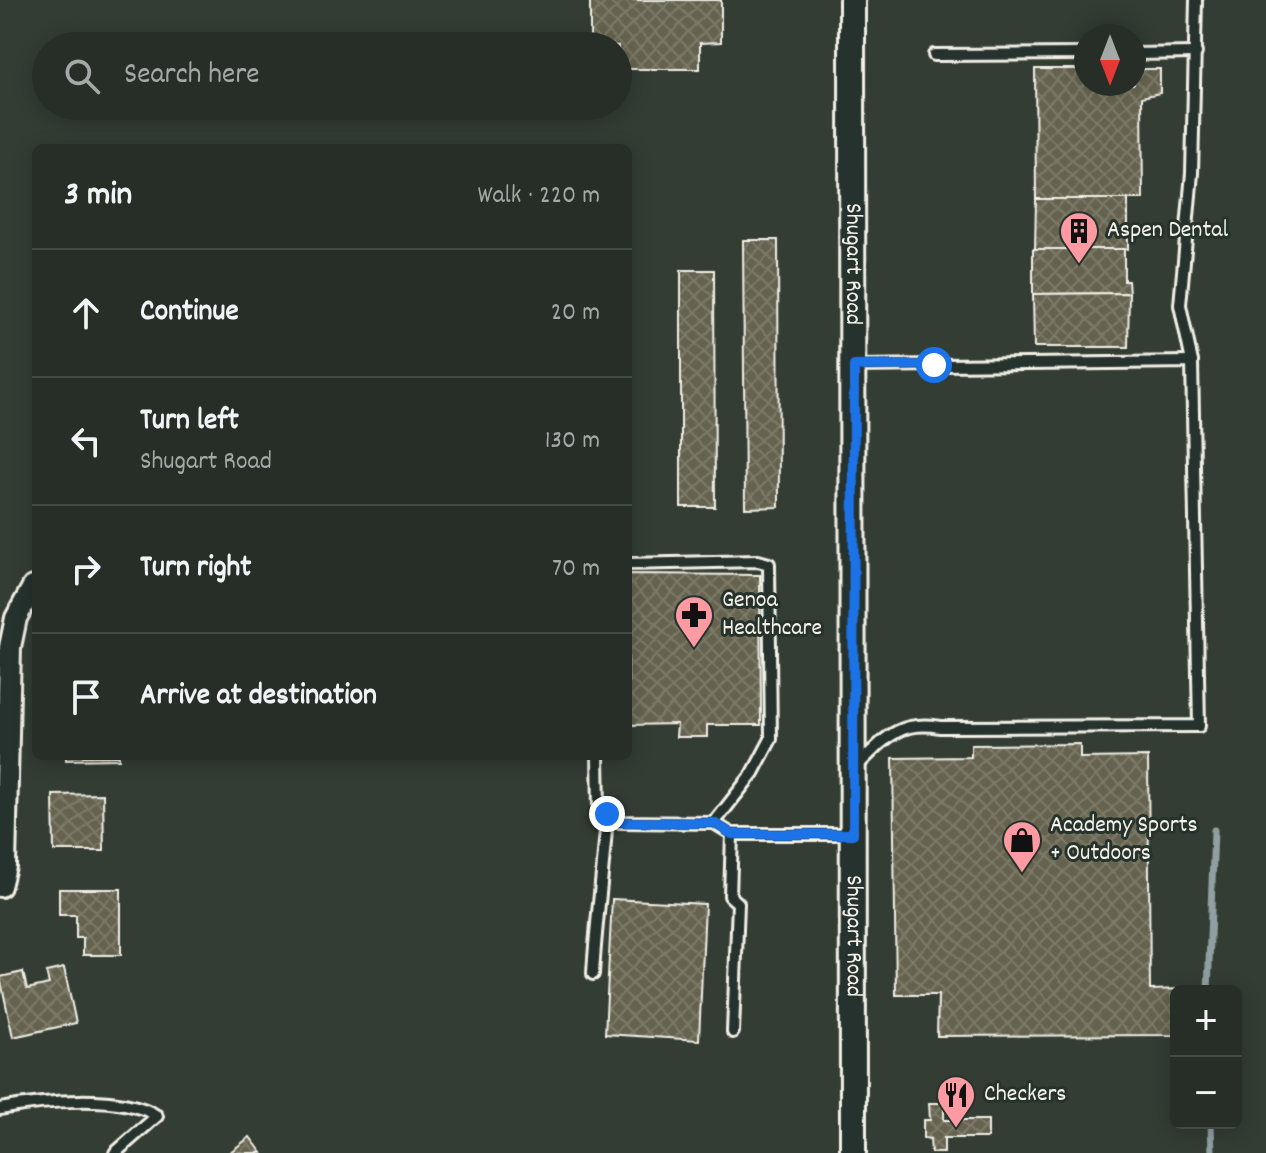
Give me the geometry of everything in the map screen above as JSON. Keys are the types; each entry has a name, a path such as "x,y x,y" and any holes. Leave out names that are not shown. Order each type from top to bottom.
{"street":[{"name":"Shugart Road","path":"852,0 853,1153"},
{"path":"0,886 5,866 10,647 16,618 32,589"}],"lane":[{"path":"852,770 891,733 918,723 940,727 1199,726 1192,362 1180,305 1192,173 1196,0"},
{"path":"1146,54 1196,53"},
{"path":"934,55 1074,54"},
{"path":"854,366 1192,362"},
{"path":"632,564 758,561 769,564 771,739 753,773 714,823"},
{"path":"598,760 599,808 620,822 714,823 732,834 853,834"},
{"path":"593,974 596,905 604,884 607,814"},
{"path":"732,834 730,896 738,903 733,1032"},
{"path":"0,1109 41,1101 142,1106 157,1116 115,1153"}],"building":[{"path":"590,0 721,0 721,42 700,43 700,69 632,69 632,32 590,32"},
{"path":"1035,69 1074,69 1074,96 1146,96 1146,69 1160,69 1160,93 1142,97 1143,199 1036,199"},
{"path":"1036,199 1128,199 1128,249 1035,249"},
{"path":"743,240 778,240 779,507 745,508"},
{"name":"Aspen Dental","path":"1033,249 1124,249 1124,281 1128,281 1129,293 1033,294"},
{"path":"681,270 714,270 715,507 681,507"},
{"path":"1129,293 1128,347 1034,347 1033,294"},
{"name":"Genoa Healthcare","path":"632,574 760,575 761,725 707,725 707,737 676,737 677,724 632,725"},
{"name":"Academy Sports + Outdoors","path":"1080,744 1080,758 1148,757 1150,990 1170,989 1170,1035 937,1036 938,995 896,995 893,758 971,757 971,745"},
{"path":"103,794 104,851 54,851 53,795"},
{"path":"59,889 121,889 121,955 83,955 83,938 76,938 76,915 59,915"},
{"path":"612,899 705,904 699,1040 605,1034"},
{"path":"64,968 76,1023 13,1037 0,977 23,972 27,989 49,984 46,972"},
{"name":"Checkers","path":"929,1103 944,1103 944,1120 988,1120 988,1138 944,1138 944,1153 931,1153 930,1139 923,1138 923,1120 930,1120"},
{"path":"250,1137 262,1153 229,1153"}],"waterway":[{"path":"1208,985 1214,830"},
{"path":"1211,1129 1212,1153"}],"place":[{"name":"Aspen Dental","path":"1079,265"},
{"name":"Genoa Healthcare","path":"694,649"},
{"name":"Academy Sports + Outdoors","path":"1022,874"},
{"name":"Checkers","path":"956,1129"}],"route":[{"path":"607,814 620,822 714,823 732,834 853,834 854,366 934,365"}]}
